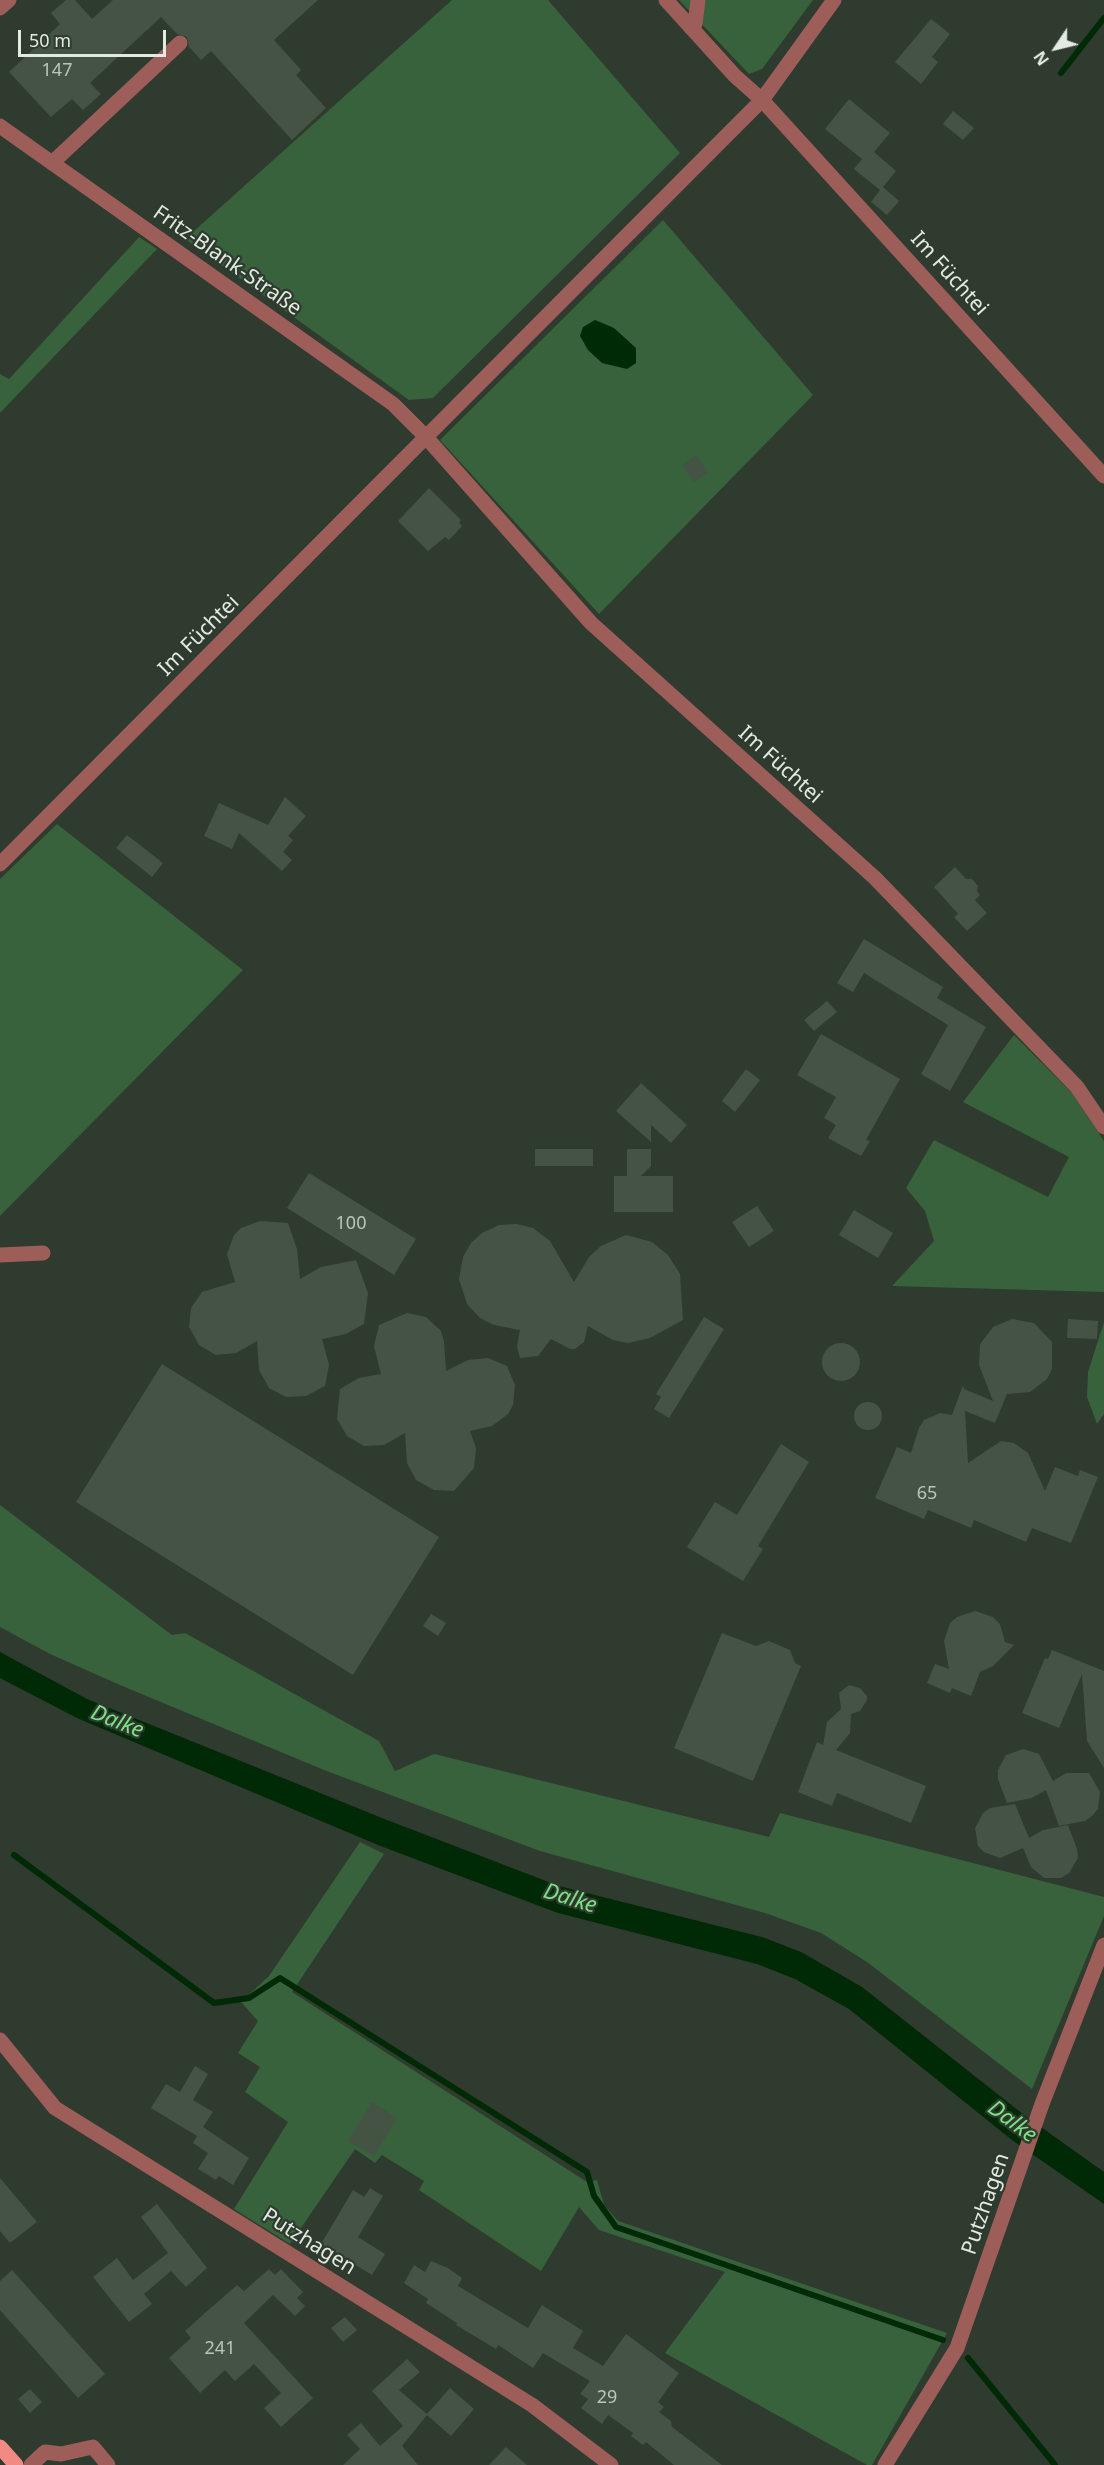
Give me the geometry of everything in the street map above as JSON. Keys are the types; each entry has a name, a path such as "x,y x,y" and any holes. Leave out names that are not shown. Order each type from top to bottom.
{"main road":[{"path":"0,2447 16,2465"}],"street":[{"path":"0,8 9,0"},
{"name":"Im Füchtei","path":"666,0 735,76 762,100 1104,476"},
{"path":"691,28 695,24 698,0"},
{"name":"Im Füchtei","path":"0,864 762,100 834,0"},
{"path":"52,163 180,43"},
{"name":"Fritz-Blank-Straße","path":"0,126 393,404 425,436"},
{"name":"Im Füchtei","path":"425,436 591,623 875,878 1077,1087 1104,1127"},
{"path":"0,1256 43,1253"},
{"name":"Putzhagen","path":"885,2465 957,2348 1039,2113 1104,1945"},
{"name":"Putzhagen","path":"0,2040 55,2109 532,2405 611,2465"},
{"path":"31,2465 45,2452 61,2454 93,2447 108,2465"}],"shaded area":[{"path":"452,0 548,0 680,153 433,398 409,400 185,239"},
{"path":"679,0 813,0 762,69 749,74"},
{"path":"663,220 813,395 599,614 440,440"},
{"path":"139,237 157,249 0,413 0,374 9,379"},
{"path":"57,824 243,970 0,1216 0,879"},
{"path":"1014,1035 1072,1093 1104,1141 1104,1292 892,1286 934,1241 925,1211 906,1188 934,1140 1048,1197 1069,1157 963,1102"},
{"path":"1104,1322 1104,1414 1097,1424 1087,1397 1088,1372"},
{"path":"0,1505 172,1635 185,1633 379,1741 395,1771 434,1754 769,1837 780,1813 1104,1897 1104,1916 1032,2089 867,1962 821,1933 765,1913 540,1851 324,1770 120,1685 50,1654 0,1627"},
{"path":"360,1842 384,1854 292,1992 587,2182 597,2180 604,2205 618,2221 947,2333 872,2465 867,2465 665,2353 725,2272 599,2230 579,2207 541,2271 419,2190 424,2181 382,2155 375,2163 355,2149 290,2244 234,2209 288,2122 245,2092 260,2067 238,2053 258,2021 241,2002 269,1976"}],"water":[{"path":"595,320 614,328 636,348 636,363 627,369 602,363 588,350 580,336 583,327"},
{"name":"Dalke","path":"0,1652 87,1699 387,1820 559,1886 762,1937 801,1952 862,1987 1024,2115 1104,2172 1104,2204 1012,2140 849,2009 795,1979 757,1964 558,1913 378,1845 77,1718 0,1678"}],"building":[{"path":"66,0 75,0 92,19 113,0 318,0 274,40 301,70 296,75 326,108 292,140 211,51 201,60 189,47 187,37 177,34 161,17 90,83 101,94 83,110 72,99 51,117 9,72 60,24 51,13"},
{"path":"931,19 950,34 932,57 938,62 921,84 895,62"},
{"path":"849,99 890,133 874,152 896,171 883,187 899,201 887,215 871,202 880,190 854,169 862,159 825,129"},
{"path":"953,111 974,128 963,140 943,124"},
{"path":"696,455 708,472 694,482 682,465"},
{"path":"429,488 461,520 459,523 462,526 449,540 445,537 428,551 398,521"},
{"path":"285,797 306,816 288,836 293,840 283,852 292,860 282,871 239,833 232,849 204,836 219,803 268,825"},
{"path":"127,835 163,863 152,877 116,848"},
{"path":"955,867 966,879 972,879 978,886 977,891 980,895 975,900 987,913 967,931 954,917 958,914 934,887"},
{"path":"864,939 943,987 937,998 986,1027 950,1091 921,1074 948,1025 864,973 853,992 837,983"},
{"path":"827,1001 837,1012 814,1031 804,1020"},
{"path":"821,1034 900,1079 866,1140 870,1141 861,1156 828,1138 836,1125 824,1118 836,1097 797,1075"},
{"path":"746,1069 760,1080 735,1112 722,1101"},
{"path":"641,1083 687,1125 671,1143 651,1125 651,1142 616,1111"},
{"path":"535,1149 593,1149 593,1166 535,1166"},
{"path":"627,1149 651,1149 651,1166 641,1176 673,1176 673,1212 614,1212 614,1176 627,1176"},
{"path":"309,1173 416,1239 394,1275 287,1208"},
{"path":"757,1206 774,1231 749,1247 732,1222"},
{"path":"854,1210 893,1233 878,1258 839,1235"},
{"path":"260,1221 288,1223 297,1249 300,1279 321,1267 356,1260 368,1293 364,1324 346,1334 322,1339 329,1365 325,1386 306,1396 286,1397 269,1388 259,1370 257,1341 236,1353 216,1355 199,1345 189,1327 191,1308 202,1292 235,1282 227,1254 234,1235 241,1228"},
{"path":"517,1224 533,1228 550,1241 574,1282 589,1257 601,1246 626,1235 652,1242 668,1255 680,1274 683,1320 650,1338 628,1343 613,1340 588,1326 584,1342 575,1349 570,1349 551,1339 538,1356 520,1358 517,1346 520,1330 494,1325 480,1318 467,1304 459,1279 463,1257 471,1243 482,1233 499,1225"},
{"path":"407,1313 426,1317 441,1331 446,1371 468,1360 488,1358 507,1366 515,1385 513,1405 508,1414 492,1426 470,1431 476,1448 474,1468 454,1491 434,1490 416,1480 407,1463 405,1433 384,1445 364,1446 347,1436 337,1419 340,1389 359,1378 381,1374 374,1346 379,1325"},
{"path":"704,1317 724,1329 669,1418 654,1409 661,1397 656,1394"},
{"path":"1012,1319 1034,1323 1052,1342 1052,1369 1047,1379 1030,1392 1007,1394 995,1423 965,1411 968,1463 1001,1441 1014,1443 1028,1453 1045,1491 1055,1467 1078,1476 1080,1470 1098,1477 1071,1543 1032,1528 1026,1542 974,1520 971,1528 928,1510 924,1519 875,1498 897,1447 911,1453 924,1420 940,1413 952,1415 963,1385 964,1389 993,1401 979,1365 980,1344 993,1327"},
{"path":"1068,1319 1098,1321 1097,1339 1067,1338"},
{"path":"841,1343 854,1349 860,1362 854,1375 841,1381 828,1375 822,1362 828,1349"},
{"path":"162,1364 439,1537 353,1675 76,1502"},
{"path":"868,1402 878,1406 882,1416 878,1426 868,1430 858,1426 854,1416 858,1406"},
{"path":"781,1444 809,1462 758,1546 763,1549 743,1581 687,1547 715,1502 737,1515"},
{"path":"975,1611 993,1617 1000,1624 1005,1642 1014,1645 993,1666 980,1672 971,1696 952,1688 950,1693 927,1683 935,1664 949,1669 944,1641 950,1623 957,1617"},
{"path":"431,1614 446,1623 438,1636 423,1626"},
{"path":"722,1633 756,1646 769,1641 790,1650 795,1663 801,1666 753,1781 674,1748"},
{"path":"1052,1650 1104,1671 1104,1768 1087,1741 1082,1674 1059,1728 1022,1713 1045,1658 1048,1659"},
{"path":"849,1685 860,1688 867,1696 867,1700 860,1711 851,1714 850,1733 836,1750 926,1786 911,1823 837,1793 832,1806 798,1792 817,1742 823,1745 827,1722 841,1709 839,1693"},
{"path":"1023,1749 1039,1754 1053,1781 1066,1773 1089,1773 1100,1792 1098,1809 1092,1816 1085,1821 1059,1826 1046,1790 1032,1798 1007,1803 998,1779 998,1770 1006,1755"},
{"path":"1015,1804 1029,1838 1043,1830 1068,1825 1078,1858 1069,1873 1061,1878 1044,1878 1031,1867 1023,1848 1000,1858 984,1852 978,1846 975,1828 983,1813 990,1808"},
{"path":"195,2066 208,2074 193,2100 213,2112 203,2127 249,2158 233,2185 219,2176 216,2180 198,2169 208,2153 193,2143 197,2136 151,2108 166,2084 180,2092"},
{"path":"372,2102 397,2118 374,2156 348,2141"},
{"path":"0,2178 37,2222 10,2243 0,2231"},
{"path":"370,2188 383,2196 358,2237 385,2254 372,2275 321,2244 353,2190 364,2197"},
{"path":"157,2204 207,2268 186,2287 171,2271 144,2294 152,2304 129,2322 93,2277 117,2258 133,2280 168,2253 141,2217"},
{"path":"431,2261 448,2268 462,2278 458,2286 528,2328 542,2305 583,2331 573,2348 603,2366 626,2334 679,2373 658,2402 664,2407 659,2412 671,2421 672,2427 722,2465 674,2465 646,2442 643,2445 631,2436 633,2433 608,2415 602,2424 581,2408 588,2399 580,2394 590,2381 543,2353 533,2368 498,2345 496,2349 456,2325 457,2323 426,2303 428,2299 404,2283 414,2265 425,2272"},
{"path":"269,2269 275,2275 281,2269 303,2292 297,2298 305,2306 295,2316 273,2295 244,2323 313,2398 281,2427 264,2408 281,2393 254,2364 235,2381 225,2370 200,2393 169,2358 191,2338 185,2331 205,2313 237,2285 244,2291"},
{"path":"12,2270 105,2374 78,2398 0,2310 0,2281"},
{"path":"345,2317 357,2330 343,2342 331,2328"},
{"path":"407,2359 420,2372 399,2390 427,2414 450,2388 474,2409 451,2436 427,2415 402,2446 418,2465 343,2465 360,2449 347,2435 361,2423 380,2446 403,2426 372,2391"},
{"path":"30,2389 42,2402 30,2413 18,2399"},
{"path":"506,2447 527,2465 489,2465"}],"waterway":[{"path":"1061,73 1104,18"},
{"path":"14,1855 214,2003 249,1998 280,1978 587,2172 594,2196 616,2227 943,2340"},
{"path":"968,2358 1055,2465"}]}
